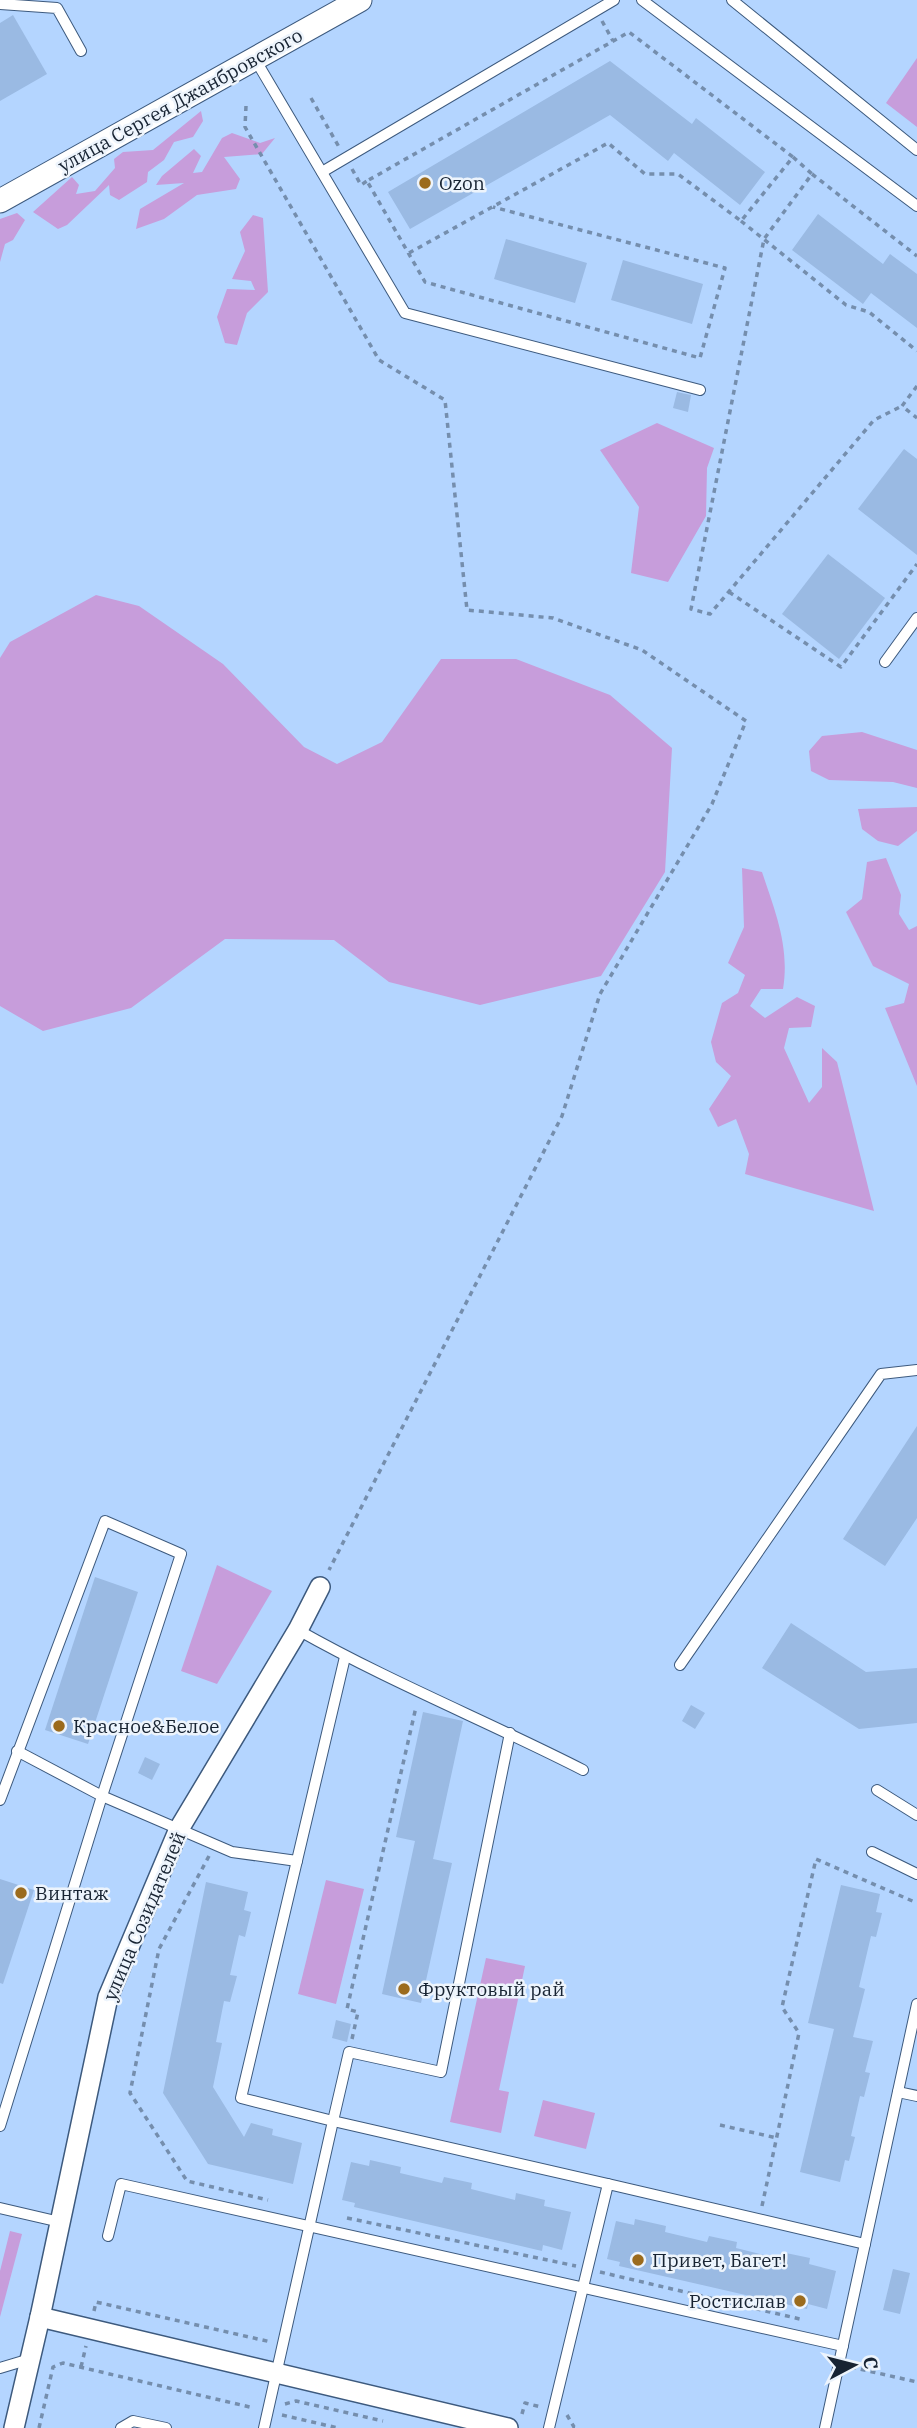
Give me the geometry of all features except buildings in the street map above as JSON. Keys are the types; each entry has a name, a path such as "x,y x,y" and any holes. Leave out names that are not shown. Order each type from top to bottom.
{"street":[{"name":"улица Сергея Джанбровского","path":"0,201 360,0"},
{"name":"улица Созидателей","path":"14,2428 108,1997 179,1829 298,1630 320,1587"},
{"path":"40,2317 508,2428"}],"lane":[{"path":"322,172 614,0"},
{"path":"642,0 917,206"},
{"path":"732,0 917,150"},
{"path":"0,4 57,8 81,51"},
{"path":"255,58 405,313 700,390"},
{"path":"885,662 917,618"},
{"path":"680,1665 880,1374 917,1370"},
{"path":"0,1800 105,1521 181,1554 102,1796 0,2126"},
{"path":"298,1630 345,1657 510,1733 583,1770"},
{"path":"345,1657 241,2098 865,2244"},
{"path":"264,2428 349,2052 441,2072 510,1733"},
{"path":"17,1751 102,1796 232,1852 297,1861"},
{"path":"877,1790 917,1815"},
{"path":"872,1852 917,1874"},
{"path":"825,2428 917,2004"},
{"path":"898,2092 917,2095"},
{"path":"108,2236 121,2184 843,2346"},
{"path":"549,2428 608,2184"},
{"path":"0,2208 60,2222"},
{"path":"0,2368 30,2359"},
{"path":"121,2428 133,2421 166,2428"}],"path":[{"path":"493,207 724,268 701,358 425,282 368,181 629,32 917,256"},
{"path":"246,106 244,127 379,360 445,400 467,610 554,618 642,650 746,721 712,803 600,994 562,1116 320,1587"},
{"path":"409,253 608,143 645,174 678,174 846,305 869,312 917,351"},
{"path":"741,221 793,158"},
{"path":"812,174 764,239 691,609 710,614 874,420 902,406 917,386"},
{"path":"902,406 917,418"},
{"path":"729,592 841,667 917,564"},
{"path":"349,2052 358,2012 347,2009 420,1691"},
{"path":"215,1845 159,1949 130,2093 187,2181 275,2202"},
{"path":"759,2219 799,2033 782,2007 816,1859 917,1903"},
{"path":"720,2125 777,2138"},
{"path":"313,2210 587,2269 813,2322"},
{"path":"39,2428 53,2367 63,2363 267,2412"},
{"path":"839,2364 917,2382"},
{"path":"338,2428 279,2414 282,2405 296,2401 389,2422"}],"shaded area":[{"path":"917,58 917,127 886,103"},
{"path":"201,111 203,121 193,137 174,142 164,160 148,172 147,182 119,200 110,195 109,185 67,225 58,229 33,212 72,177 79,185 76,194 95,191 115,168 114,159 123,152 153,150"},
{"path":"232,133 260,143 275,138 262,154 224,157 240,179 236,189 197,195 164,219 136,229 140,209 184,183 156,185 162,176 194,149 201,156 193,173 202,172 222,138"},
{"path":"17,213 25,220 13,240 5,244 0,262 0,219"},
{"path":"253,215 263,218 268,292 247,313 237,345 225,343 217,317 227,289 255,290 251,281 232,279 245,251 240,232"},
{"path":"657,423 714,448 707,468 706,516 668,582 631,573 639,507 600,450"},
{"path":"96,595 139,606 223,664 304,747 337,764 382,742 441,659 516,659 610,695 672,748 665,872 601,976 480,1005 389,982 334,940 225,939 131,1008 43,1031 0,1006 0,658 10,642"},
{"path":"862,732 917,750 917,788 893,782 829,780 811,771 809,751 822,736"},
{"path":"917,807 917,831 898,846 878,841 862,829 858,809"},
{"path":"886,858 901,895 899,914 909,930 917,926 917,1086 885,1008 904,1003 909,984 873,966 846,912 862,899 867,862"},
{"path":"742,868 762,872 780,929 785,958 783,989 761,989 750,1006 765,1018 797,997 815,1006 811,1027 789,1028 784,1048 809,1103 822,1087 822,1048 837,1062 874,1211 745,1174 749,1154 736,1119 718,1127 709,1109 731,1076 716,1062 711,1042 722,1003 738,993 745,975 728,963 744,927"},
{"path":"217,1565 272,1591 217,1684 181,1671"},
{"path":"326,1880 364,1889 336,2004 298,1994"},
{"path":"486,1958 525,1966 499,2090 509,2092 501,2133 450,2122"},
{"path":"543,2100 595,2113 586,2149 534,2136"},
{"path":"10,2231 22,2234 0,2317 0,2271"}],"place":[{"name":"Ozon","path":"425,183"},
{"name":"Красное&Белое","path":"59,1726"},
{"name":"Винтаж","path":"21,1893"},
{"name":"Фруктовый рай","path":"404,1989"},
{"name":"Привет, Багет!","path":"638,2260"},
{"name":"Ростислав","path":"800,2301"}]}
